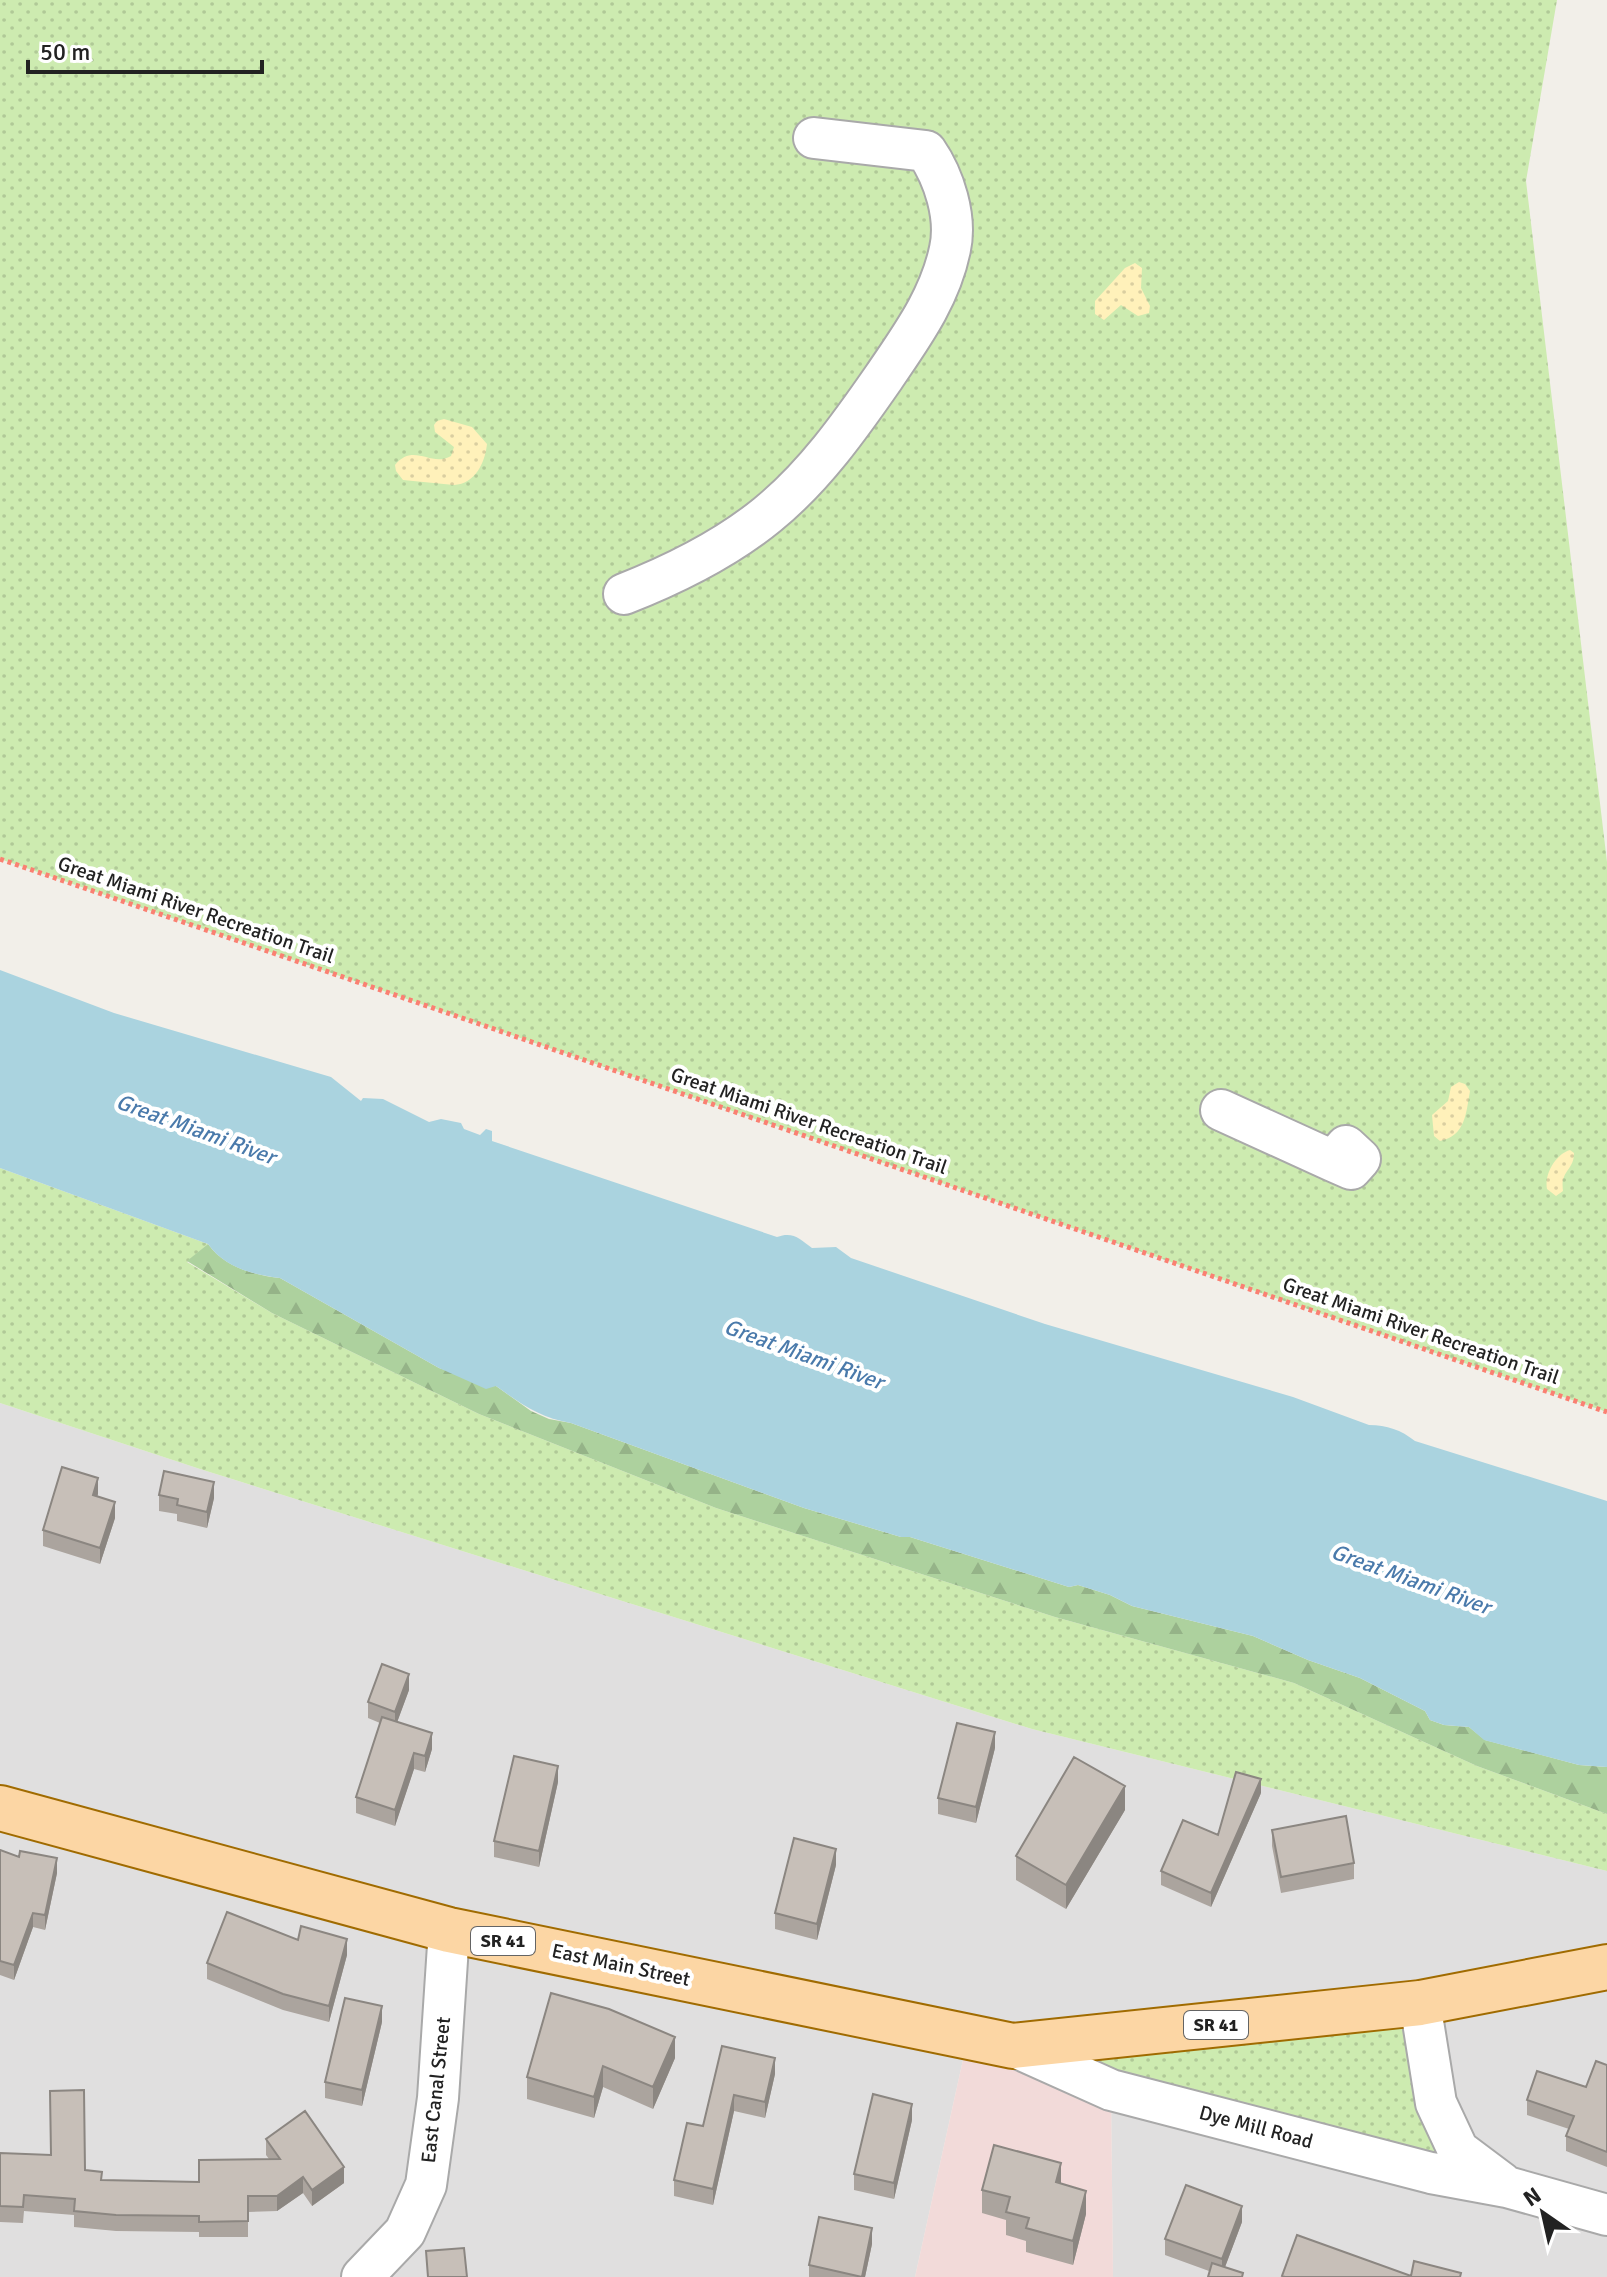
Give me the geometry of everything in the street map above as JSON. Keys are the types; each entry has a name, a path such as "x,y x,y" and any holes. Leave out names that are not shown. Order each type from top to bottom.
{"main road":[{"name":"East Main Street","path":"0,1808 449,1930 1013,2046"},
{"name":"SR 41","path":"1013,2046 1420,2003 1607,1967"}],"street":[{"path":"624,594 674,574 724,546 797,489 862,409 926,315 938,288 951,246 951,217 946,194 926,151 814,138"},
{"path":"1221,1110 1333,1161"},
{"name":"East Canal Street","path":"362,2277 405,2232 426,2185 438,2098 449,1930"},
{"name":"Dye Mill Road","path":"1420,2003 1436,2103 1458,2150 1507,2187"},
{"name":"Dye Mill Road","path":"1013,2046 1111,2090 1431,2173 1507,2187 1607,2215"}],"path":[{"name":"Great Miami River Recreation Trail","path":"0,859 1607,1412"}],"shaded area":[{"path":"0,1403 200,1469 1032,1729 1607,1871 1607,2277 1113,2277 1111,2090 968,2037 915,2277 0,2277"},
{"path":"968,2037 1111,2090 1113,2277 915,2277"}],"green space":[{"path":"0,0 1557,0 1526,181 1607,862 1607,1412 0,859"},
{"path":"0,1168 208,1244 187,1262 272,1313 479,1414 716,1508 1055,1617 1294,1683 1477,1766 1607,1814 1607,1871 1032,1729 200,1469 0,1403"},
{"path":"208,1244 231,1264 260,1275 280,1278 439,1368 496,1386 531,1411 549,1419 571,1423 804,1508 910,1537 1069,1587 1078,1585 1132,1606 1253,1636 1360,1678 1425,1711 1430,1720 1444,1725 1469,1727 1485,1740 1579,1765 1607,1767 1607,1814 1477,1766 1294,1683 1055,1617 716,1508 479,1414 272,1313 187,1261"},
{"path":"1420,2003 1436,2103 1507,2187 1013,2046"}],"sand":[{"path":"1135,263 1142,268 1141,288 1150,306 1149,313 1138,316 1121,305 1104,320 1095,314 1095,301 1125,268"},
{"path":"444,419 472,427 487,444 478,471 468,481 454,485 403,480 395,465 402,459 416,455 436,459 451,456 454,447 435,432 434,425"},
{"path":"1459,1082 1470,1091 1466,1115 1455,1134 1440,1141 1434,1136 1432,1115 1448,1101 1451,1087"},
{"path":"1570,1150 1574,1153 1572,1164 1563,1179 1563,1191 1556,1196 1547,1189 1547,1177 1556,1160"}],"water":[{"name":"Great Miami River","path":"0,970 114,1013 331,1077 361,1101 363,1098 383,1099 429,1122 441,1119 461,1123 464,1129 480,1135 486,1129 492,1131 492,1141 777,1237 792,1235 812,1248 836,1247 851,1258 1045,1324 1293,1397 1369,1425 1394,1429 1415,1441 1607,1501 1607,1767 1579,1765 1484,1740 1469,1727 1444,1725 1430,1720 1425,1711 1360,1678 1253,1636 1132,1606 1078,1585 1069,1587 910,1537 804,1508 550,1418 496,1386 486,1389 439,1368 280,1278 260,1275 231,1264 208,1244 0,1168"}],"building":[{"path":"62,1467 98,1478 93,1495 115,1502 100,1548 43,1530"},
{"path":"164,1471 214,1482 207,1512 177,1505 178,1499 159,1495"},
{"path":"382,1664 409,1674 395,1712 368,1702"},
{"path":"382,1717 432,1733 425,1756 414,1753 395,1810 356,1797"},
{"path":"957,1723 995,1732 976,1807 938,1798"},
{"path":"514,1756 558,1766 539,1851 494,1841"},
{"path":"1074,1757 1125,1786 1066,1885 1016,1856"},
{"path":"1236,1772 1261,1779 1211,1893 1161,1871 1183,1820 1218,1835"},
{"path":"1346,1816 1354,1863 1281,1877 1272,1830"},
{"path":"794,1838 836,1849 817,1924 775,1913"},
{"path":"0,1850 19,1857 20,1851 57,1858 45,1915 33,1913 14,1965 0,1961"},
{"path":"227,1912 298,1940 301,1926 347,1939 329,2006 283,1994 207,1963"},
{"path":"551,1993 609,2009 675,2037 653,2087 603,2066 594,2097 527,2077"},
{"path":"345,1998 382,2006 362,2090 325,2082"},
{"path":"722,2046 775,2058 765,2102 734,2095 713,2189 674,2180 687,2123 703,2126"},
{"path":"1596,2061 1607,2065 1607,2152 1566,2136 1574,2116 1527,2100 1537,2071 1586,2087"},
{"path":"84,2090 85,2170 102,2172 101,2180 199,2182 199,2160 280,2159 266,2139 305,2111 344,2167 312,2190 303,2177 277,2196 248,2196 248,2221 199,2222 199,2216 74,2211 75,2199 24,2195 23,2207 0,2206 0,2153 51,2155 50,2091"},
{"path":"873,2094 912,2104 894,2183 854,2174"},
{"path":"994,2145 1061,2163 1056,2182 1086,2191 1073,2241 1026,2228 1029,2218 1006,2212 1010,2197 982,2190"},
{"path":"1186,2185 1242,2206 1222,2259 1165,2239"},
{"path":"819,2217 872,2228 862,2277 809,2265"},
{"path":"1297,2235 1411,2276 1414,2261 1461,2273 1460,2277 1285,2277 1282,2276"},
{"path":"464,2248 467,2277 428,2277 426,2251"},
{"path":"1212,2263 1243,2273 1242,2277 1208,2277"}]}
